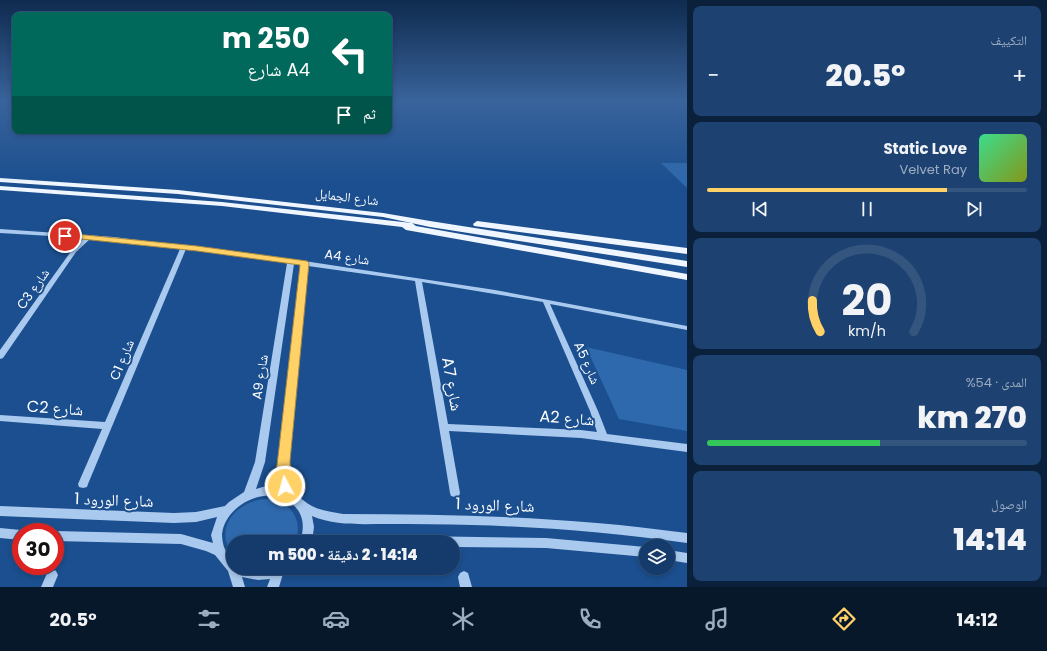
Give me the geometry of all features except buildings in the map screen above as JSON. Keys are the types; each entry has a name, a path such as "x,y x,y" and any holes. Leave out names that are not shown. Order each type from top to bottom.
{"main road":[{"name":"شارع الجمايل","path":"0,180 178,192 383,215 430,224 687,264"},
{"name":"شارع الجمايل","path":"0,188 222,204 316,214 492,237 687,269"},
{"path":"383,215 482,224 579,237 614,240 687,251"},
{"path":"394,225 687,277"},
{"path":"579,237 687,257"},
{"path":"607,263 646,274 687,283"}],"street":[{"name":"A4 شارع","path":"0,231 88,238 291,261 418,280 687,328"},
{"name":"C3 شارع","path":"0,356 74,251 88,238"},
{"name":"C1 شارع","path":"83,484 184,248"},
{"name":"A9 شارع","path":"248,495 260,462 291,261"},
{"path":"290,497 285,486 283,468 304,263"},
{"name":"A7 شارع","path":"418,280 455,492"},
{"name":"A5 شارع","path":"546,302 594,411 603,436"},
{"name":"C2 شارع","path":"0,418 108,426"},
{"name":"A2 شارع","path":"444,427 561,432 603,436 687,448"},
{"name":"شارع الورود 1","path":"219,551 216,536 218,527 226,511 240,499 248,495 256,492 270,491 283,493 302,507 322,515 343,518 542,522 626,529 687,538"},
{"path":"302,507 308,520 309,528 308,535"},
{"name":"شارع الورود 1","path":"0,511 174,518 206,516 226,511"},
{"path":"0,533 12,534"},
{"path":"64,536 182,539 219,551 226,562"},
{"path":"460,541 515,542 639,551"},
{"path":"675,556 687,558"},
{"path":"47,587 52,575"},
{"path":"235,575 239,587"},
{"path":"273,587 278,575"}],"shaded area":[{"path":"661,163 687,163 687,188"},
{"path":"586,347 687,370 687,431 619,419"},
{"path":"269,499 277,501 289,508 297,520 297,535 226,535 226,540 225,534 227,525 232,516 248,503"}],"route":[{"path":"65,236 197,249 304,263 284,461 283,474 285,486"}]}
